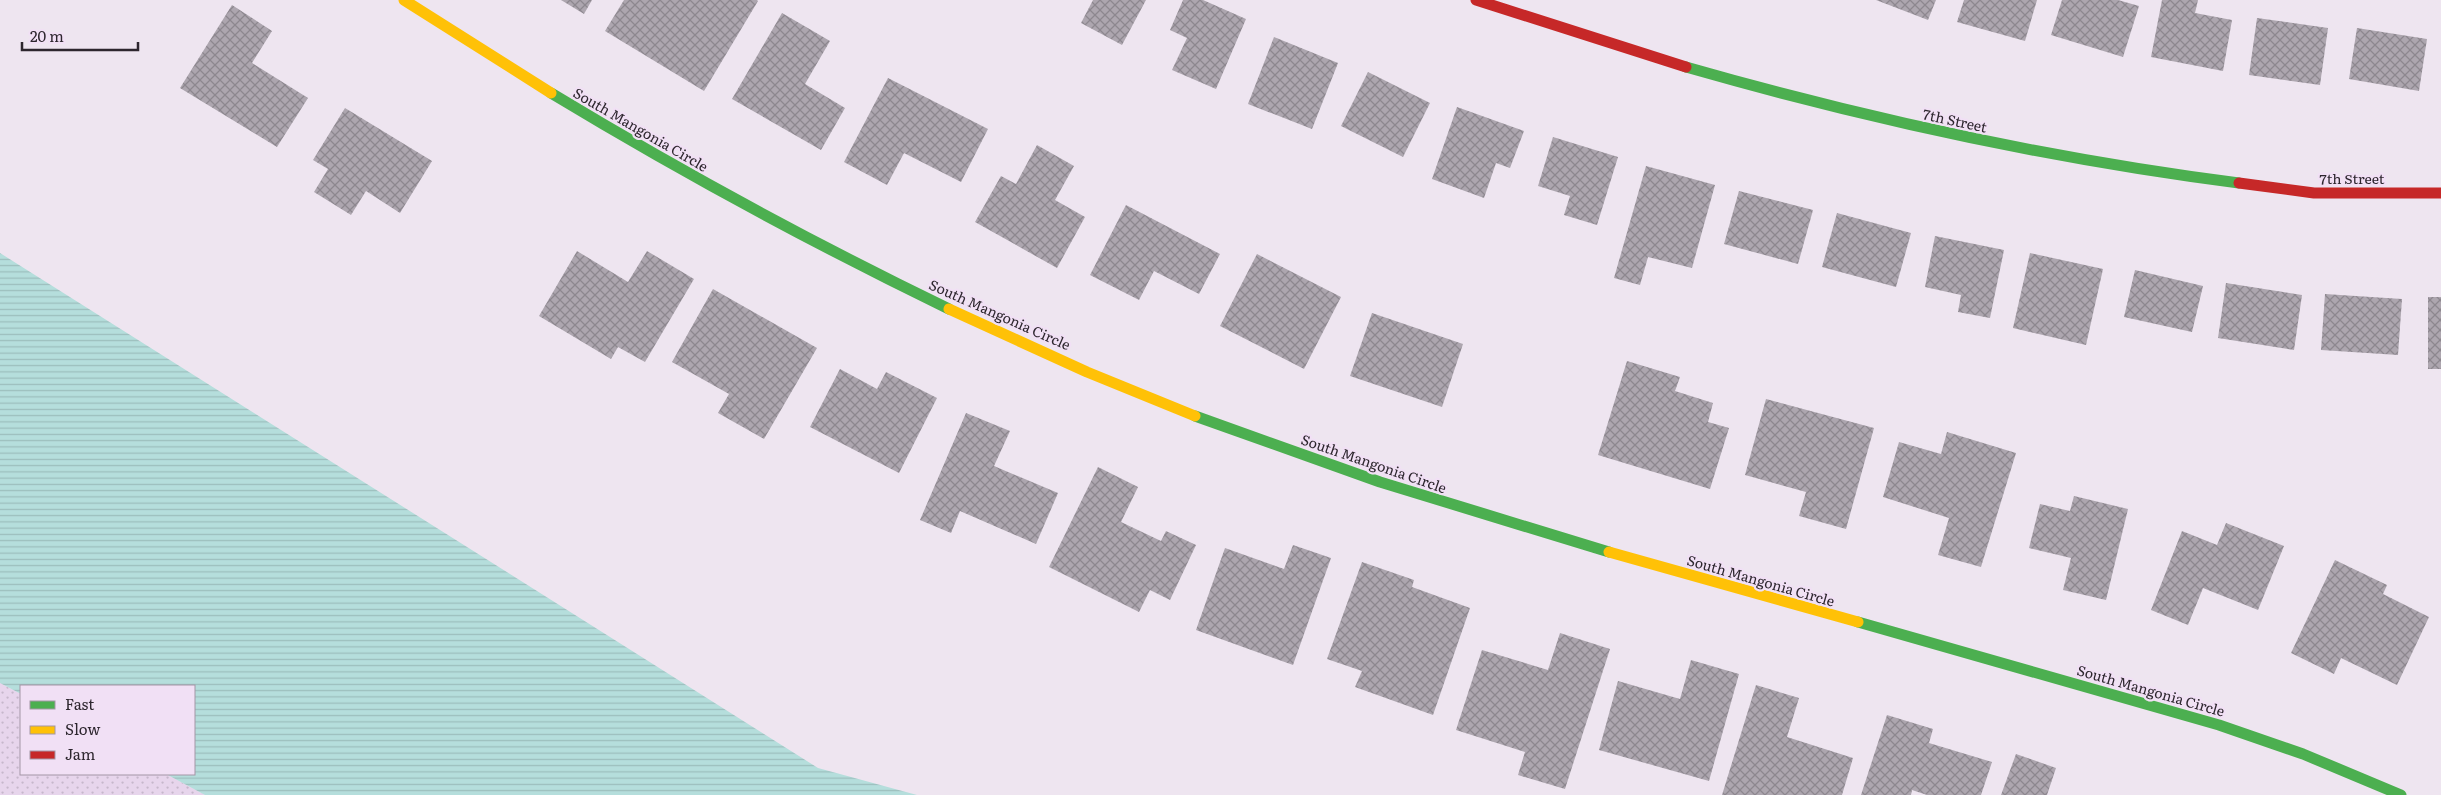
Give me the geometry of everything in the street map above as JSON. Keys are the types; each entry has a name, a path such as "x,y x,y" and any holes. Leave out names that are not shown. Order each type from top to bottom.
{"street":[{"name":"South Mangonia Circle","path":"404,0 500,63 666,163 811,241 967,318 1145,395 1326,464 1510,524 2220,725 2303,754 2401,795"},
{"name":"7th Street","path":"1476,0 1684,67 1787,96 1964,138 2143,171 2314,193 2441,193"}],"shaded area":[{"path":"0,253 818,768 917,795 205,795 168,775 195,775 195,685 20,685 20,693 0,683"},
{"path":"0,683 20,693 20,775 168,775 205,795 0,795"}],"building":[{"path":"561,0 592,0 584,14"},
{"path":"624,0 758,1 704,91 605,31"},
{"path":"1093,0 1146,0 1122,45 1081,23"},
{"path":"1183,0 1203,0 1246,19 1216,89 1172,70 1187,38 1170,30"},
{"path":"1876,0 1936,0 1928,20"},
{"path":"1964,0 2037,0 2025,41 1957,22"},
{"path":"2062,0 2118,0 2139,6 2123,57 2051,35"},
{"path":"2162,0 2198,0 2195,13 2232,20 2223,71 2151,57"},
{"path":"232,5 272,31 252,63 308,98 277,147 180,88"},
{"path":"782,13 830,41 805,84 845,108 821,150 732,99"},
{"path":"2257,18 2328,28 2320,85 2249,75"},
{"path":"2357,28 2427,39 2419,91 2349,79"},
{"path":"1274,37 1338,63 1312,129 1248,104"},
{"path":"1368,72 1430,103 1403,157 1341,126"},
{"path":"888,78 988,129 961,182 904,153 887,185 844,162"},
{"path":"1457,107 1524,131 1510,168 1496,163 1484,198 1432,179"},
{"path":"345,108 432,161 400,213 366,191 351,215 314,192 328,169 313,160"},
{"path":"1553,137 1618,157 1597,225 1564,215 1570,196 1538,186"},
{"path":"1037,145 1074,166 1055,200 1085,217 1057,268 975,222 1001,176 1016,184"},
{"path":"1646,166 1715,185 1692,268 1648,257 1640,285 1614,278"},
{"path":"1739,191 1813,210 1798,264 1724,244"},
{"path":"1126,205 1220,254 1199,294 1154,271 1139,300 1090,275"},
{"path":"1837,213 1911,233 1896,287 1822,267"},
{"path":"1935,236 2004,250 1990,318 1958,312 1961,295 1925,287"},
{"path":"577,251 628,282 647,251 694,279 645,362 618,347 611,359 539,316"},
{"path":"2030,253 2103,269 2086,345 2013,328"},
{"path":"1257,254 1341,297 1304,369 1220,326"},
{"path":"2135,270 2203,286 2192,332 2124,317"},
{"path":"2226,283 2302,295 2294,350 2218,338"},
{"path":"713,289 817,348 764,439 718,413 729,394 672,362"},
{"path":"2325,294 2402,299 2398,355 2321,350"},
{"path":"2428,297 2441,297 2441,369 2428,369"},
{"path":"1372,313 1463,344 1442,407 1350,376"},
{"path":"1627,361 1680,377 1675,391 1713,403 1708,422 1729,428 1710,489 1598,455"},
{"path":"840,369 877,389 886,372 937,398 899,473 810,427"},
{"path":"1766,399 1874,428 1846,529 1799,516 1806,492 1745,475"},
{"path":"966,413 1010,431 994,466 1058,493 1036,544 960,511 951,533 920,520"},
{"path":"1947,432 2016,453 1981,567 1938,555 1949,518 1883,497 1899,442 1941,454"},
{"path":"1098,467 1138,487 1121,522 1161,541 1166,531 1196,545 1170,600 1150,590 1139,612 1049,567"},
{"path":"2074,496 2128,509 2106,600 2063,590 2071,558 2029,548 2040,504 2070,511"},
{"path":"2226,523 2284,546 2258,610 2203,588 2188,625 2151,610 2182,531 2217,545"},
{"path":"1293,545 1331,558 1293,665 1196,630 1225,548 1284,569"},
{"path":"2335,560 2387,585 2383,594 2429,617 2397,685 2341,658 2334,674 2291,653"},
{"path":"1362,562 1414,580 1412,587 1470,608 1433,715 1355,687 1362,671 1327,659"},
{"path":"1560,633 1610,649 1565,789 1518,775 1525,752 1456,730 1482,650 1548,670"},
{"path":"1691,660 1739,674 1709,781 1599,750 1618,681 1680,699"},
{"path":"1756,685 1799,698 1787,737 1853,758 1842,795 1722,795"},
{"path":"1887,715 1933,729 1929,743 1992,762 1981,795 1927,795 1912,790 1911,795 1861,795"},
{"path":"2016,754 2056,768 2047,795 2001,795"}],"traffic: fast":[{"path":"1686,67 1823,104 1960,136 2099,162 2239,183"},
{"path":"551,93 747,206 949,309"},
{"path":"1195,416 1380,482 1609,552"},
{"path":"1858,622 2219,725 2303,754 2401,795"}],"traffic: slow":[{"path":"404,0 551,93"},
{"path":"949,309 1087,372 1195,416"},
{"path":"1609,552 1858,622"}],"traffic: jam":[{"path":"1476,0 1686,67"},
{"path":"2239,183 2314,193 2441,193"}]}
